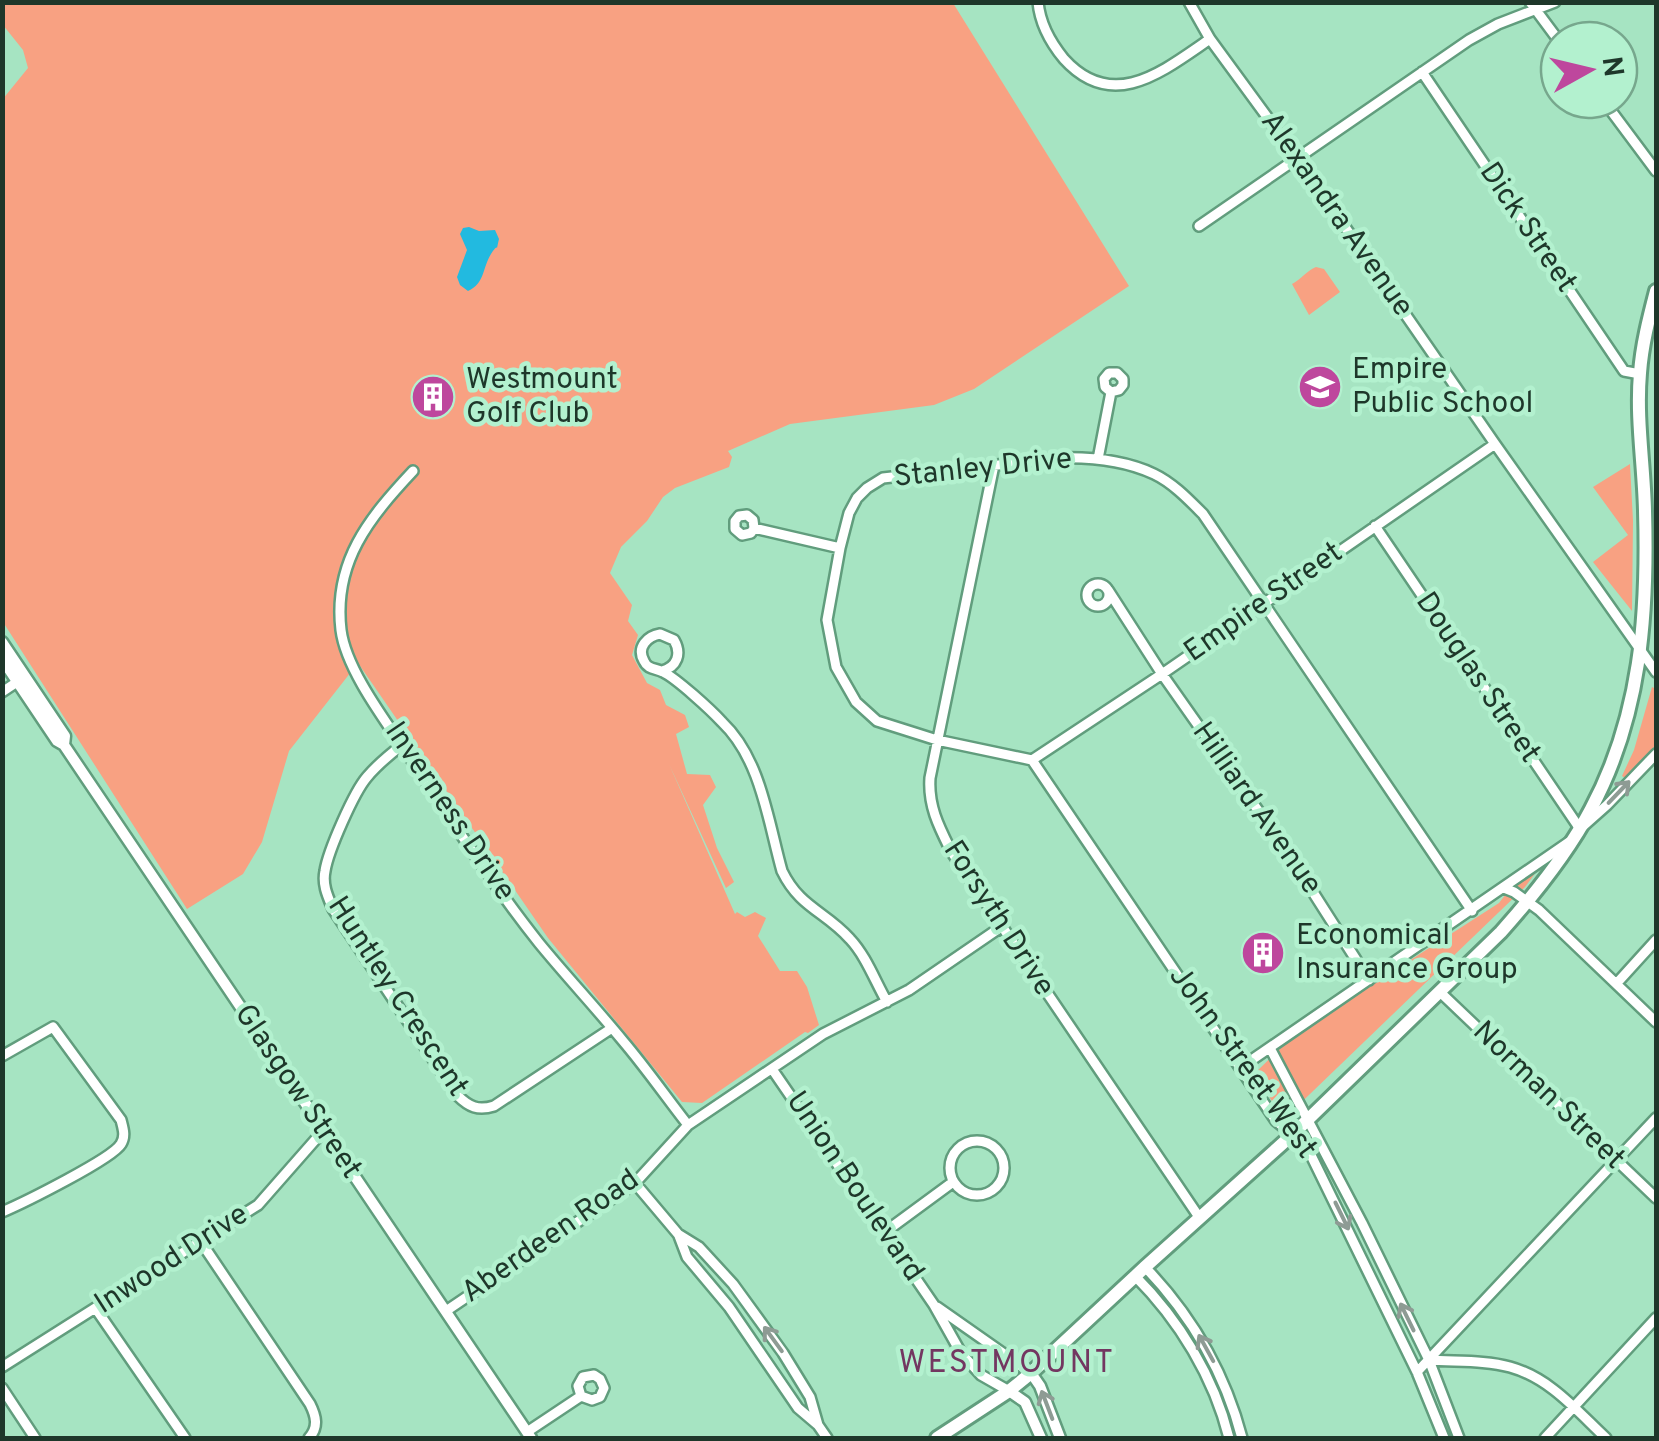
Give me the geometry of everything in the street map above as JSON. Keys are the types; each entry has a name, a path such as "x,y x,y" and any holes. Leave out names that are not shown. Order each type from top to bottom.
{"main road":[{"path":"937,1438 1031,1373 1292,1135 1501,932 1528,902 1576,834 1620,741 1641,650 1651,507 1639,413 1640,374 1656,291"}],"street":[{"name":"Alexandra Avenue","path":"1188,2 1656,672"},
{"path":"1198,226 1498,24 1532,6 1555,2"},
{"path":"1037,3 1043,28 1062,56 1083,76 1108,86 1150,77 1210,38"},
{"name":"Dick Street","path":"1422,72 1624,371 1640,374"},
{"path":"1619,120 1656,170"},
{"path":"1098,460 1111,392"},
{"name":"Empire Street","path":"1032,760 1495,444"},
{"name":"Stanley Drive","path":"1032,760 936,740 877,721 856,702 836,667 828,620 849,513 866,488 884,478 1059,458 1098,460 1155,474 1203,514 1472,910"},
{"name":"Forsyth Drive","path":"994,465 936,740 929,794 934,817 951,851 1199,1217"},
{"name":"Inverness Drive","path":"412,471 383,503 347,561 340,608 344,644 352,664 487,872 539,943 688,1125"},
{"name":"Douglas Street","path":"1374,526 1576,834"},
{"path":"754,528 840,548"},
{"name":"Hilliard Avenue","path":"1108,590 1162,674 1288,852 1369,980"},
{"path":"662,671 675,663 678,654 674,640 660,634 644,643 644,662 662,671 732,732 756,777 788,884 796,896 841,930 857,948 887,1002"},
{"name":"Glasgow Street","path":"2,642 57,741 64,745 529,1435"},
{"name":"Glasgow Street","path":"2,659 21,679"},
{"path":"2,692 21,679"},
{"name":"Huntley Crescent","path":"402,744 364,781 330,851 324,874 326,892 333,909 457,1095 477,1108 494,1106 612,1028"},
{"path":"1240,1068 1504,888 1576,834 1656,754"},
{"name":"John Street West","path":"1032,760 1276,1121 1306,1145 1418,1372 1444,1438"},
{"path":"1504,888 1528,902 1656,1022"},
{"name":"Aberdeen Road","path":"446,1312 636,1184 688,1125 823,1034 909,990 1001,926"},
{"path":"1617,983 1656,940"},
{"name":"Norman Street","path":"1441,993 1656,1198"},
{"path":"2,1056 53,1026 120,1120 124,1135 118,1149 44,1193 2,1212"},
{"name":"John Street West","path":"1270,1048 1429,1360 1459,1438"},
{"name":"Union Boulevard","path":"772,1070 886,1232 961,1353 981,1375 1025,1402 1041,1438"},
{"path":"1418,1372 1656,1118"},
{"name":"Inwood Drive","path":"2,1367 258,1205 323,1132"},
{"path":"987,1142 1001,1155 1003,1176 991,1191 966,1193 953,1182 952,1156 965,1143 987,1142"},
{"path":"886,1232 953,1182"},
{"path":"636,1184 678,1234 699,1247 743,1298 810,1397 818,1425"},
{"path":"678,1234 686,1257 728,1307 798,1408 827,1438"},
{"path":"201,1242 310,1404 316,1428 309,1438"},
{"path":"1140,1271 1190,1345 1214,1393 1229,1438"},
{"path":"1140,1271 1167,1291 1201,1338 1226,1390 1242,1438"},
{"name":"Union Boulevard","path":"934,1305 1031,1373 1060,1438"},
{"path":"96,1309 186,1438"},
{"path":"1544,1438 1656,1318"},
{"path":"1429,1360 1509,1366 1552,1387 1606,1438"},
{"path":"2,1388 35,1438"},
{"path":"529,1435 582,1396"}],"shaded area":[{"path":"3,2 953,3 1129,286 974,389 934,405 790,424 728,451 732,457 729,467 675,488 663,497 647,521 621,547 610,573 632,605 628,621 638,635 632,655 647,683 660,690 666,705 685,715 689,727 676,734 687,774 710,775 716,787 703,805 717,848 734,882 726,888 669,764 735,914 745,917 755,912 766,918 758,936 780,971 797,971 807,987 819,1025 702,1103 682,1102 548,938 358,663 289,751 262,842 243,874 187,909 3,622 2,100 28,68 23,50 3,25"},
{"path":"1316,267 1324,269 1340,292 1309,315 1292,284"},
{"path":"1630,464 1632,611 1593,562 1628,535 1593,487"},
{"path":"1652,687 1656,689 1656,745 1625,778 1622,776 1634,750"},
{"path":"1542,864 1525,887 1284,1119 1254,1074 1283,1046 1499,903 1516,881"}],"water":[{"path":"469,227 495,230 499,239 480,280 468,291 457,277 467,250 460,234"}],"place":[{"name":"Empire Public School","path":"1320,387"},
{"name":"Westmount Golf Club","path":"433,397"},
{"name":"Economical Insurance Group","path":"1263,953"}],"district":[{"name":"WESTMOUNT","path":"1007,1364"}]}
